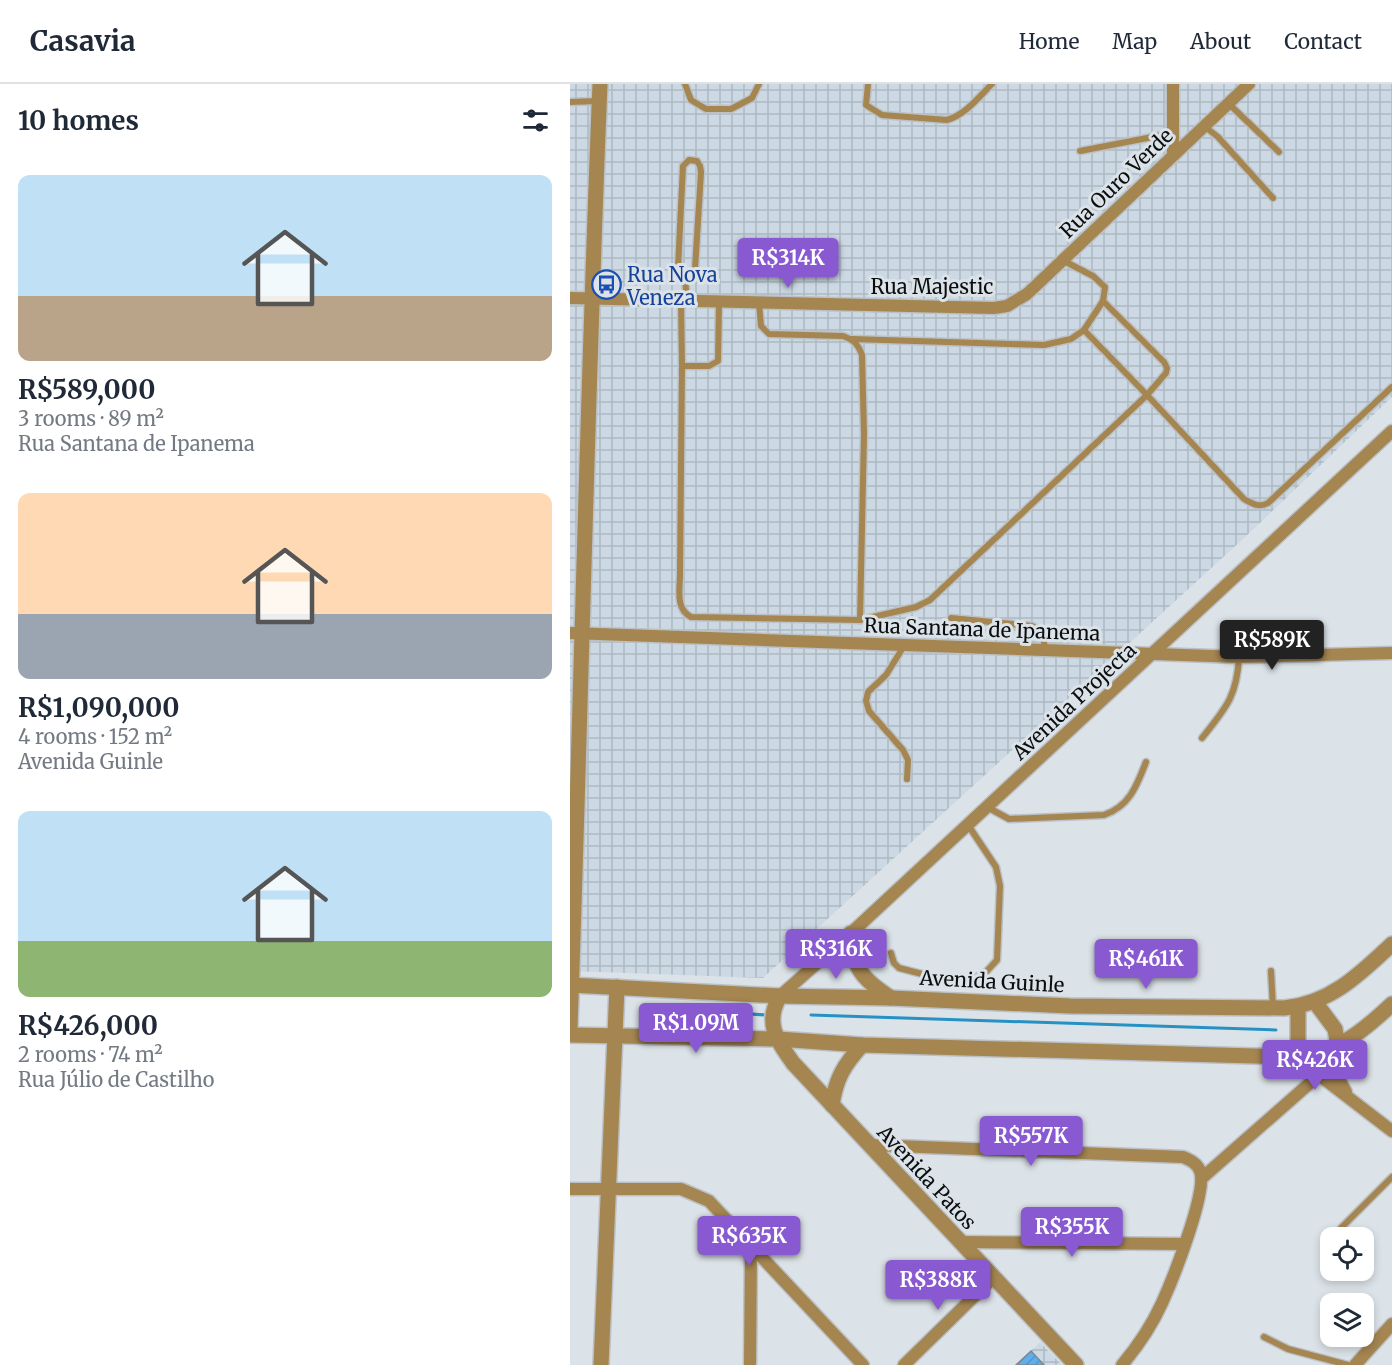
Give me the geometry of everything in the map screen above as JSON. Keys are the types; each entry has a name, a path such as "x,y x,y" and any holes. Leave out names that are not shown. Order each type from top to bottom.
{"street":[{"path":"570,1027 577,633 600,84"},
{"path":"1173,84 1173,155"},
{"name":"Rua Ouro Verde","path":"1006,306 1027,294 1064,261 1249,84"},
{"name":"Rua Majestic","path":"570,298 994,308 1006,306"},
{"name":"Avenida Projecta","path":"780,996 968,825 1392,431"},
{"name":"Rua Santana de Ipanema","path":"577,633 1239,657 1392,653"},
{"path":"851,933 852,952 863,977 891,998"},
{"name":"Avenida Guinle","path":"571,985 780,996 891,998 1070,1006 1298,1007 1315,1002 1340,988 1392,944"},
{"path":"598,1363 609,1190 617,987"},
{"path":"778,1039 783,1030 783,1009 780,996"},
{"path":"1315,1002 1335,1029 1338,1046 1335,1072 1353,1103"},
{"path":"570,1035 778,1039 862,1045 1302,1056 1338,1046 1358,1034 1392,1004"},
{"path":"1298,1007 1298,1044 1302,1056 1319,1075 1392,1131"},
{"name":"Avenida Patos","path":"778,1039 792,1064 1076,1365"},
{"path":"832,1105 840,1072 862,1045"},
{"path":"1202,1178 1319,1075"},
{"path":"871,1146 1183,1157 1192,1161 1200,1169 1202,1178 1185,1244 1162,1303 1144,1336 1122,1365"},
{"path":"570,1189 681,1189 709,1201 863,1365"},
{"path":"959,1242 1185,1244"},
{"path":"750,1365 751,1247"},
{"path":"904,1365 993,1278"},
{"path":"1355,1365 1392,1324"}],"lane":[{"path":"685,84 691,100 706,109 731,108 752,98 759,84"},
{"path":"868,84 866,105 882,115 947,120 965,110 992,84"},
{"path":"570,102 599,101"},
{"path":"1228,104 1279,152"},
{"path":"1204,126 1218,137 1273,198"},
{"path":"1080,151 1173,133"},
{"path":"693,160 700,166 695,269 691,278 686,278 681,276 678,268 682,166 685,161 693,160"},
{"path":"759,303 761,326 769,334 1044,345 1071,339 1084,330 1103,301 1106,292 1102,282 1064,261"},
{"path":"686,278 682,366 680,606 684,614 691,617 860,620 916,607 930,600 1147,394 1166,373 1167,368 1164,363 1103,301"},
{"path":"682,366 709,366 718,361 719,302"},
{"path":"1084,330 1244,499 1262,506 1268,503 1392,387"},
{"path":"852,339 859,345 862,355 863,389 860,620"},
{"path":"951,618 1032,627 1039,630 1044,637 1045,650"},
{"path":"904,645 886,675 868,692 866,701 869,711 903,750 908,760 907,779"},
{"path":"1202,738 1229,704 1238,680 1239,657"},
{"path":"987,807 997,815 1009,819 1104,815 1124,805 1134,792 1146,762"},
{"path":"891,953 894,963 899,968 957,983 972,980 987,972 997,960 1000,886 996,867 968,825"},
{"path":"1271,971 1273,1008"},
{"path":"1342,1227 1392,1177"},
{"path":"1264,1337 1287,1349 1348,1365"}],"shaded area":[{"path":"570,84 1392,84 1392,397 1242,540 763,978 570,971"},
{"path":"1040,1342 1062,1365 1016,1365"}],"building":[{"path":"1031,1351 1044,1365 1016,1365"}],"waterway":[{"path":"670,1009 766,1015"},
{"path":"811,1015 1276,1030"}],"place":[{"name":"Rua Nova Veneza","path":"606,285"}]}
